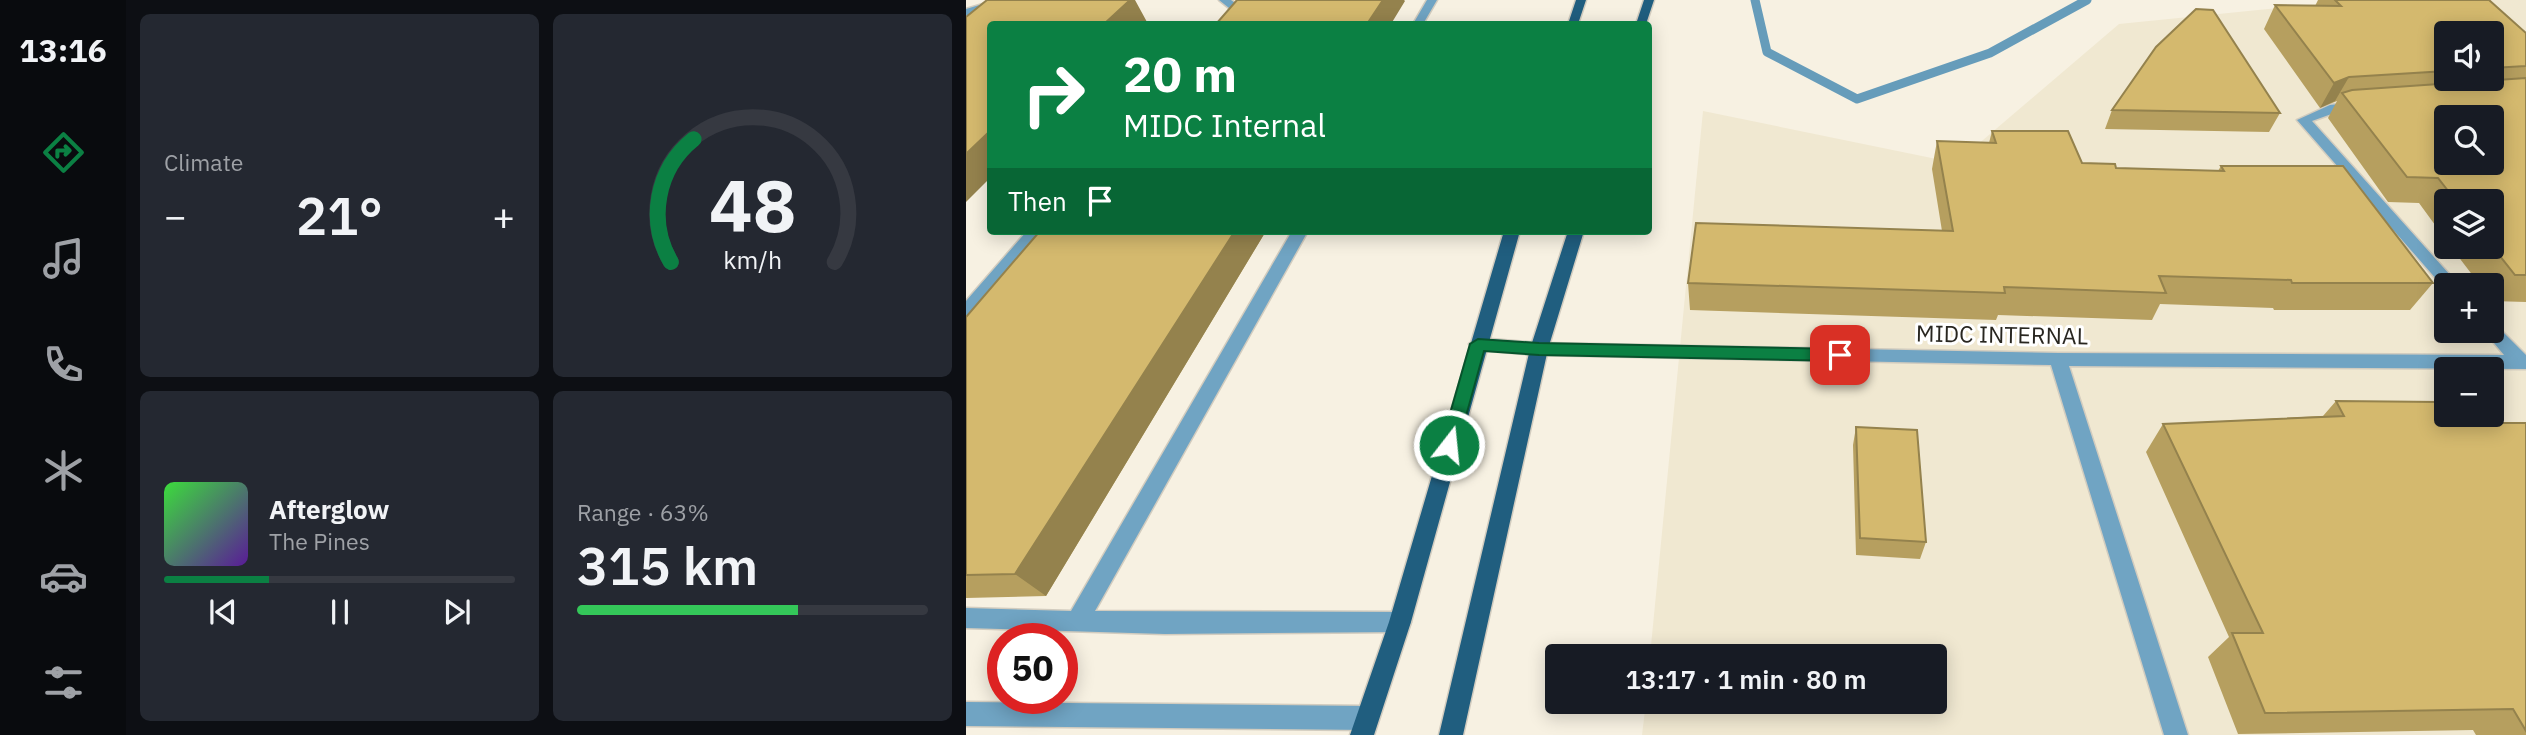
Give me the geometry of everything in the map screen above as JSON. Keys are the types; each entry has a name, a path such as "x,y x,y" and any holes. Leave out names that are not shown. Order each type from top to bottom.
{"main road":[{"path":"1574,21 1581,0"},
{"path":"1642,21 1649,0"},
{"path":"1365,727 1399,622 1511,235"},
{"path":"1451,735 1539,349 1575,235"}],"street":[{"path":"966,13 1007,0"},
{"path":"1420,21 1432,0"},
{"path":"977,23 1021,6"},
{"path":"2374,105 2335,108 2304,120 2440,273"},
{"path":"966,312 1032,235"},
{"path":"1077,622 1298,235"},
{"path":"2504,343 2523,362"},
{"name":"MIDC INTERNAL","path":"1478,344 1539,349 2058,359 2523,362"},
{"path":"2058,359 2176,735"},
{"path":"966,618 1077,622 1399,622"},
{"path":"966,714 1365,727"}],"shaded area":[{"path":"2356,0 2526,0 2526,735 1642,735 1645,714 1947,714 1947,644 1651,644 1703,111 1956,163 2119,24"}],"building":[{"path":"987,0 1130,0 1107,21 987,21 987,134 966,154 966,17"},
{"path":"1237,0 1383,0 1369,21 1219,21"},
{"path":"2335,0 2489,0 2526,33 2526,66 2504,67 2504,21 2434,21 2434,72 2349,77 2334,83 2275,5 2341,6"},
{"path":"2196,9 2213,10 2280,113 2112,110 2156,47"},
{"path":"2526,78 2526,275 2515,275 2502,259 2504,189 2447,189 2438,178 2407,177 2342,93 2434,84 2434,91 2504,91 2504,80"},
{"path":"1992,131 2068,131 2082,163 2115,164 2116,168 2224,171 2221,166 2343,166 2433,283 2292,283 2291,280 2159,276 2166,293 2004,287 2005,293 1688,283 1696,223 1953,231 1937,141 1996,143"},
{"path":"1037,235 1232,235 1015,574 966,575 966,317"},
{"path":"2336,401 2434,402 2434,427 2504,427 2504,423 2526,423 2526,731 2513,709 2265,713 2232,633 2263,633 2163,424 2344,416"},
{"path":"1856,427 1917,430 1926,542 1860,538"}],"waterway":[{"path":"1755,0 1767,52 1857,99 1990,53 2087,0"}],"route":[{"path":"1449,445 1478,344 1539,349 1840,355"}]}
